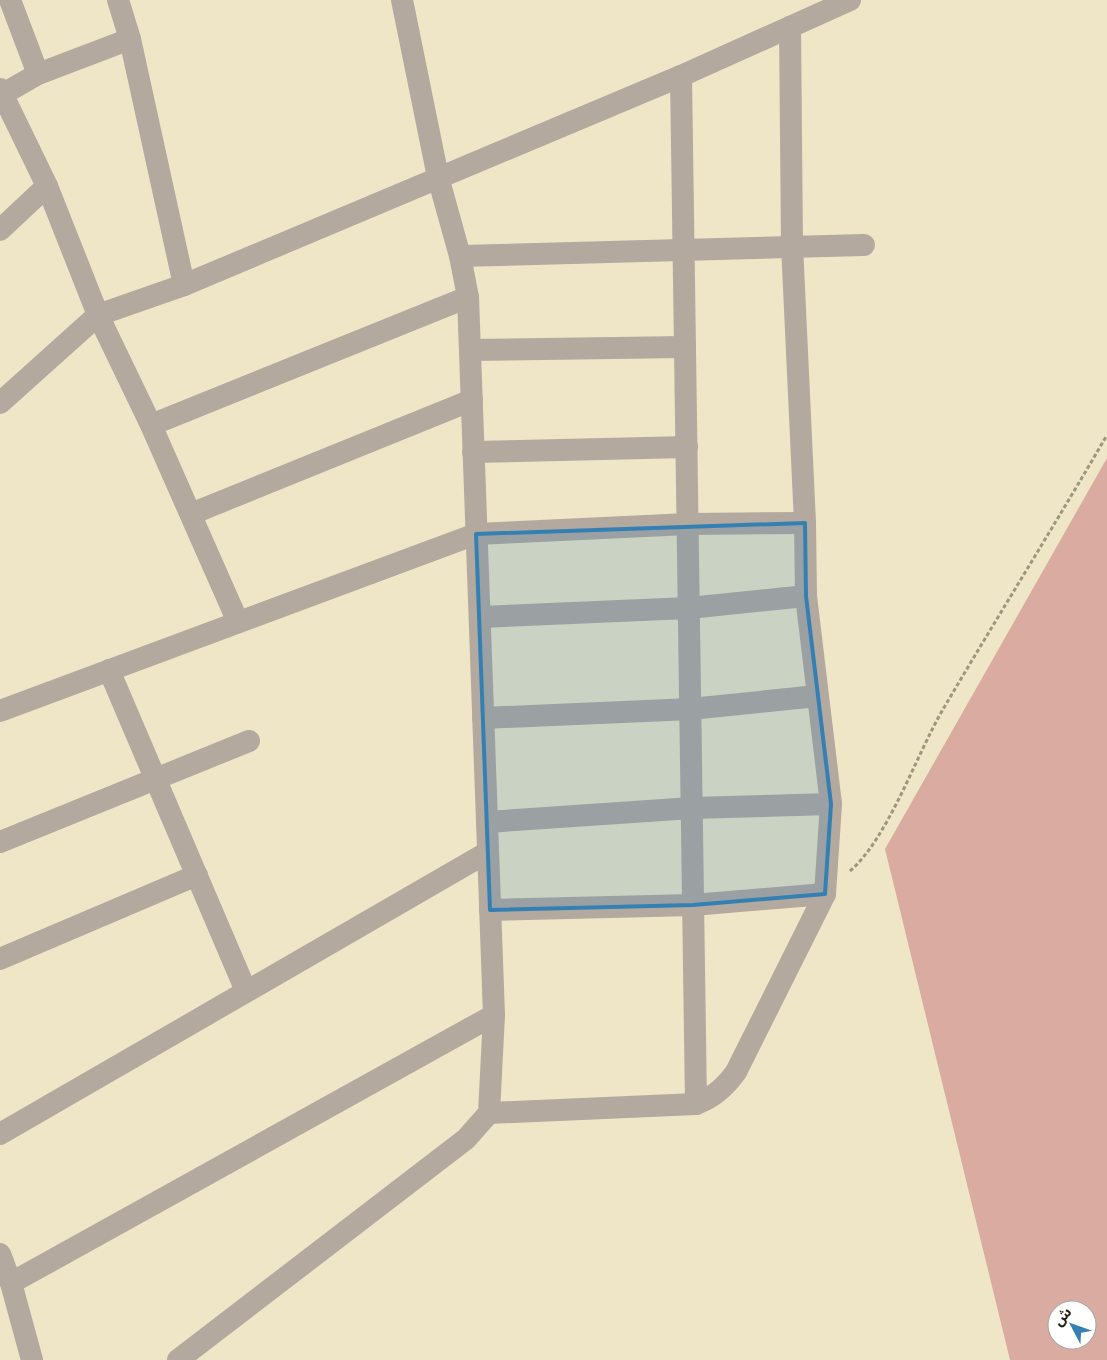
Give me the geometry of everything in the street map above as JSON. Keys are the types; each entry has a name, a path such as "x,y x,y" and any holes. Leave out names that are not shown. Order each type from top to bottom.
{"street":[{"path":"10,0 38,74"},
{"path":"118,0 130,39 184,285"},
{"path":"178,1360 466,1139 489,1113 494,1015 468,297 460,256 438,177 402,0"},
{"path":"0,403 98,315 184,285 681,76 850,0"},
{"path":"489,1113 696,1104 711,1098 725,1086 736,1072 825,894 831,804 806,596 805,523 792,245 790,27"},
{"path":"130,39 38,74 1,95 48,186 98,315 151,425 238,622"},
{"path":"681,76 696,1104"},
{"path":"0,230 48,186"},
{"path":"460,256 792,245 864,245"},
{"path":"151,425 468,297"},
{"path":"470,350 685,346"},
{"path":"191,514 472,400"},
{"path":"474,452 687,447"},
{"path":"0,711 476,534 688,524 805,523"},
{"path":"480,617 689,608 806,596"},
{"path":"110,670 246,991"},
{"path":"483,718 691,709 817,696"},
{"path":"0,842 249,741"},
{"path":"487,822 692,808 831,804"},
{"path":"0,1134 488,852"},
{"path":"0,959 197,875"},
{"path":"490,910 693,906 825,894"},
{"path":"11,1283 494,1015"},
{"path":"0,1254 11,1283 32,1360"}],"path":[{"path":"825,894 857,865 877,836 941,713 1107,435"}],"highlighted area":[{"path":"805,523 806,596 831,804 825,894 693,905 490,910 476,534"}],"shaded area":[{"path":"1107,458 1107,1360 1010,1360 885,849"}]}
